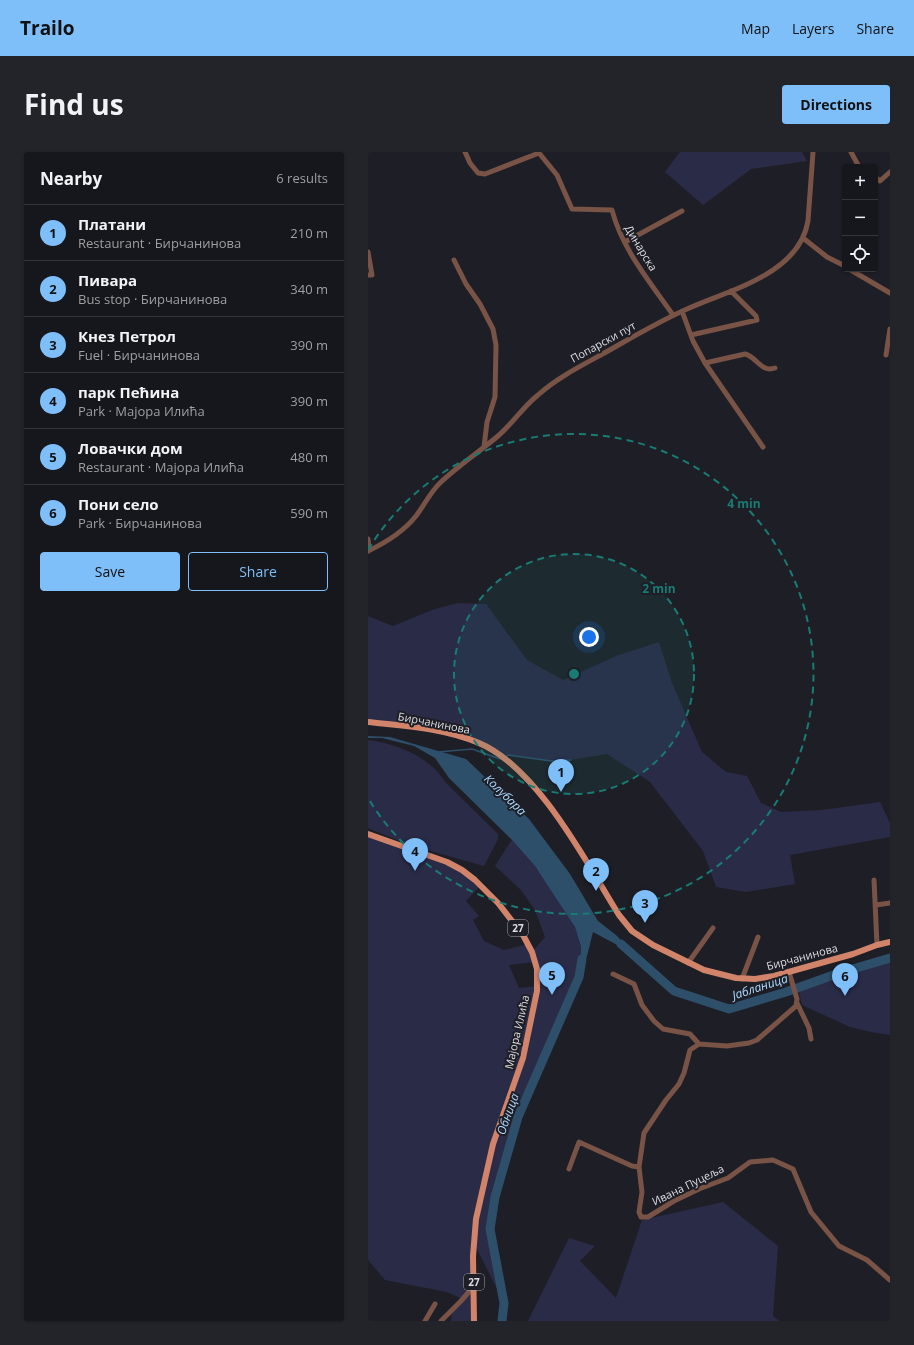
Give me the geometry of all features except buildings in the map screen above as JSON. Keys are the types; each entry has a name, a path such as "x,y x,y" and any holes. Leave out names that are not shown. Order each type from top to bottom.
{"main road":[{"name":"Бирчанинова","path":"368,722 410,726 457,735 483,745 505,759 530,783 555,813 627,926 647,942 709,972 726,977 742,979 767,978 854,954 876,945 890,942"},
{"name":"Мајора Илића","path":"368,834 447,862 462,870 475,880 498,903 523,935 532,952 537,969 537,992 523,1058 496,1135 476,1219 473,1256 474,1321"}],"street":[{"name":"Динарска","path":"465,152 470,163 478,173 485,174 539,154 557,175 572,209 612,210 616,226 624,242 673,315"},
{"name":"Попарски пут","path":"369,551 398,533 411,522 439,484 502,432 549,386 673,315 754,281 773,269 794,251 803,238 808,221 813,152"},
{"path":"851,152 857,164"},
{"path":"878,179 880,181 890,172"},
{"path":"624,242 682,211"},
{"path":"803,238 827,257 842,264"},
{"path":"368,252 370,275"},
{"path":"454,260 466,284 480,304 493,329 496,345 495,397 487,422 484,447"},
{"path":"854,272 890,293"},
{"path":"691,335 756,320 756,316 731,291"},
{"path":"682,311 691,335 705,363 764,448"},
{"path":"886,355 890,329"},
{"path":"705,363 745,354 768,370 775,368"},
{"path":"368,539 369,551"},
{"path":"874,880 876,905 876,945"},
{"path":"876,905 890,903"},
{"path":"688,963 713,928"},
{"path":"742,979 758,937"},
{"path":"789,972 797,1001 809,1028 811,1039"},
{"path":"613,974 634,984 642,1005 654,1021 663,1029 690,1034 699,1044 726,1046 749,1043 757,1040 795,1008 797,1001"},
{"name":"Ивана Пуцеља","path":"699,1044 690,1050 684,1074 679,1084 666,1100 644,1133 639,1167 642,1192 639,1212 641,1218 648,1217 674,1201 699,1189 728,1178 750,1162 773,1160 793,1169 811,1212 839,1246 867,1260 890,1280"},
{"path":"569,1169 579,1142 632,1166 639,1167"},
{"path":"441,1321 462,1301 474,1286"},
{"path":"425,1321 435,1304"}],"shaded area":[{"path":"680,152 802,152 807,161 751,169 703,205 665,172"},
{"path":"457,603 486,604 527,660 563,680 616,656 659,642 672,683 702,752 726,772 747,776 761,803 781,812 822,810 880,802 890,823 890,837 790,855 795,884 746,892 716,887 703,851 650,782 607,754 571,760 551,761 508,755 505,759 467,738 368,722 368,616 393,626 432,610"},
{"path":"368,736 390,737 466,759 529,819 570,874 598,921 616,935 634,954 593,932 587,956 580,975 581,947 575,927 535,866 512,840 449,778 435,758 414,746 382,738 368,738"},
{"path":"368,740 401,748 421,758 430,765 445,782 498,834 498,839 484,866 409,845 368,828"},
{"path":"368,834 458,867 481,885 466,901 479,916 473,920 484,941 504,950 528,944 532,952 545,937 535,910 521,890 495,866 512,840 535,866 561,903 575,927 581,947 580,975 518,1117 495,1197 490,1229 504,1303 474,1243 474,1321 451,1321 452,1311 460,1298 447,1292 385,1280 368,1260","holes":["535,962 537,986 519,988 509,965"]},
{"path":"890,958 890,1035 850,1027 802,1005 798,988 839,973"},
{"path":"723,1202 778,1246 773,1316 780,1321 528,1321 569,1238 595,1246 580,1261 616,1298 642,1220"}],"waterway":[{"path":"438,752 472,749 500,759"},
{"path":"506,757 508,755 551,761 571,760"},
{"name":"Јабланица","path":"621,944 674,991 729,1009 890,958"},
{"name":"Обница","path":"502,1321 504,1303 490,1229 495,1197 518,1117 579,977 582,959"}],"place":[{"name":"Платани","path":"561,792"},
{"name":"парк Пећина","path":"415,871"},
{"name":"Пивара","path":"596,891"},
{"name":"Кнез Петрол","path":"645,923"},
{"name":"Ловачки дом","path":"552,995"},
{"name":"Пони село","path":"845,996"}],"water label":[{"name":"Колубара","path":"505,795"}]}
